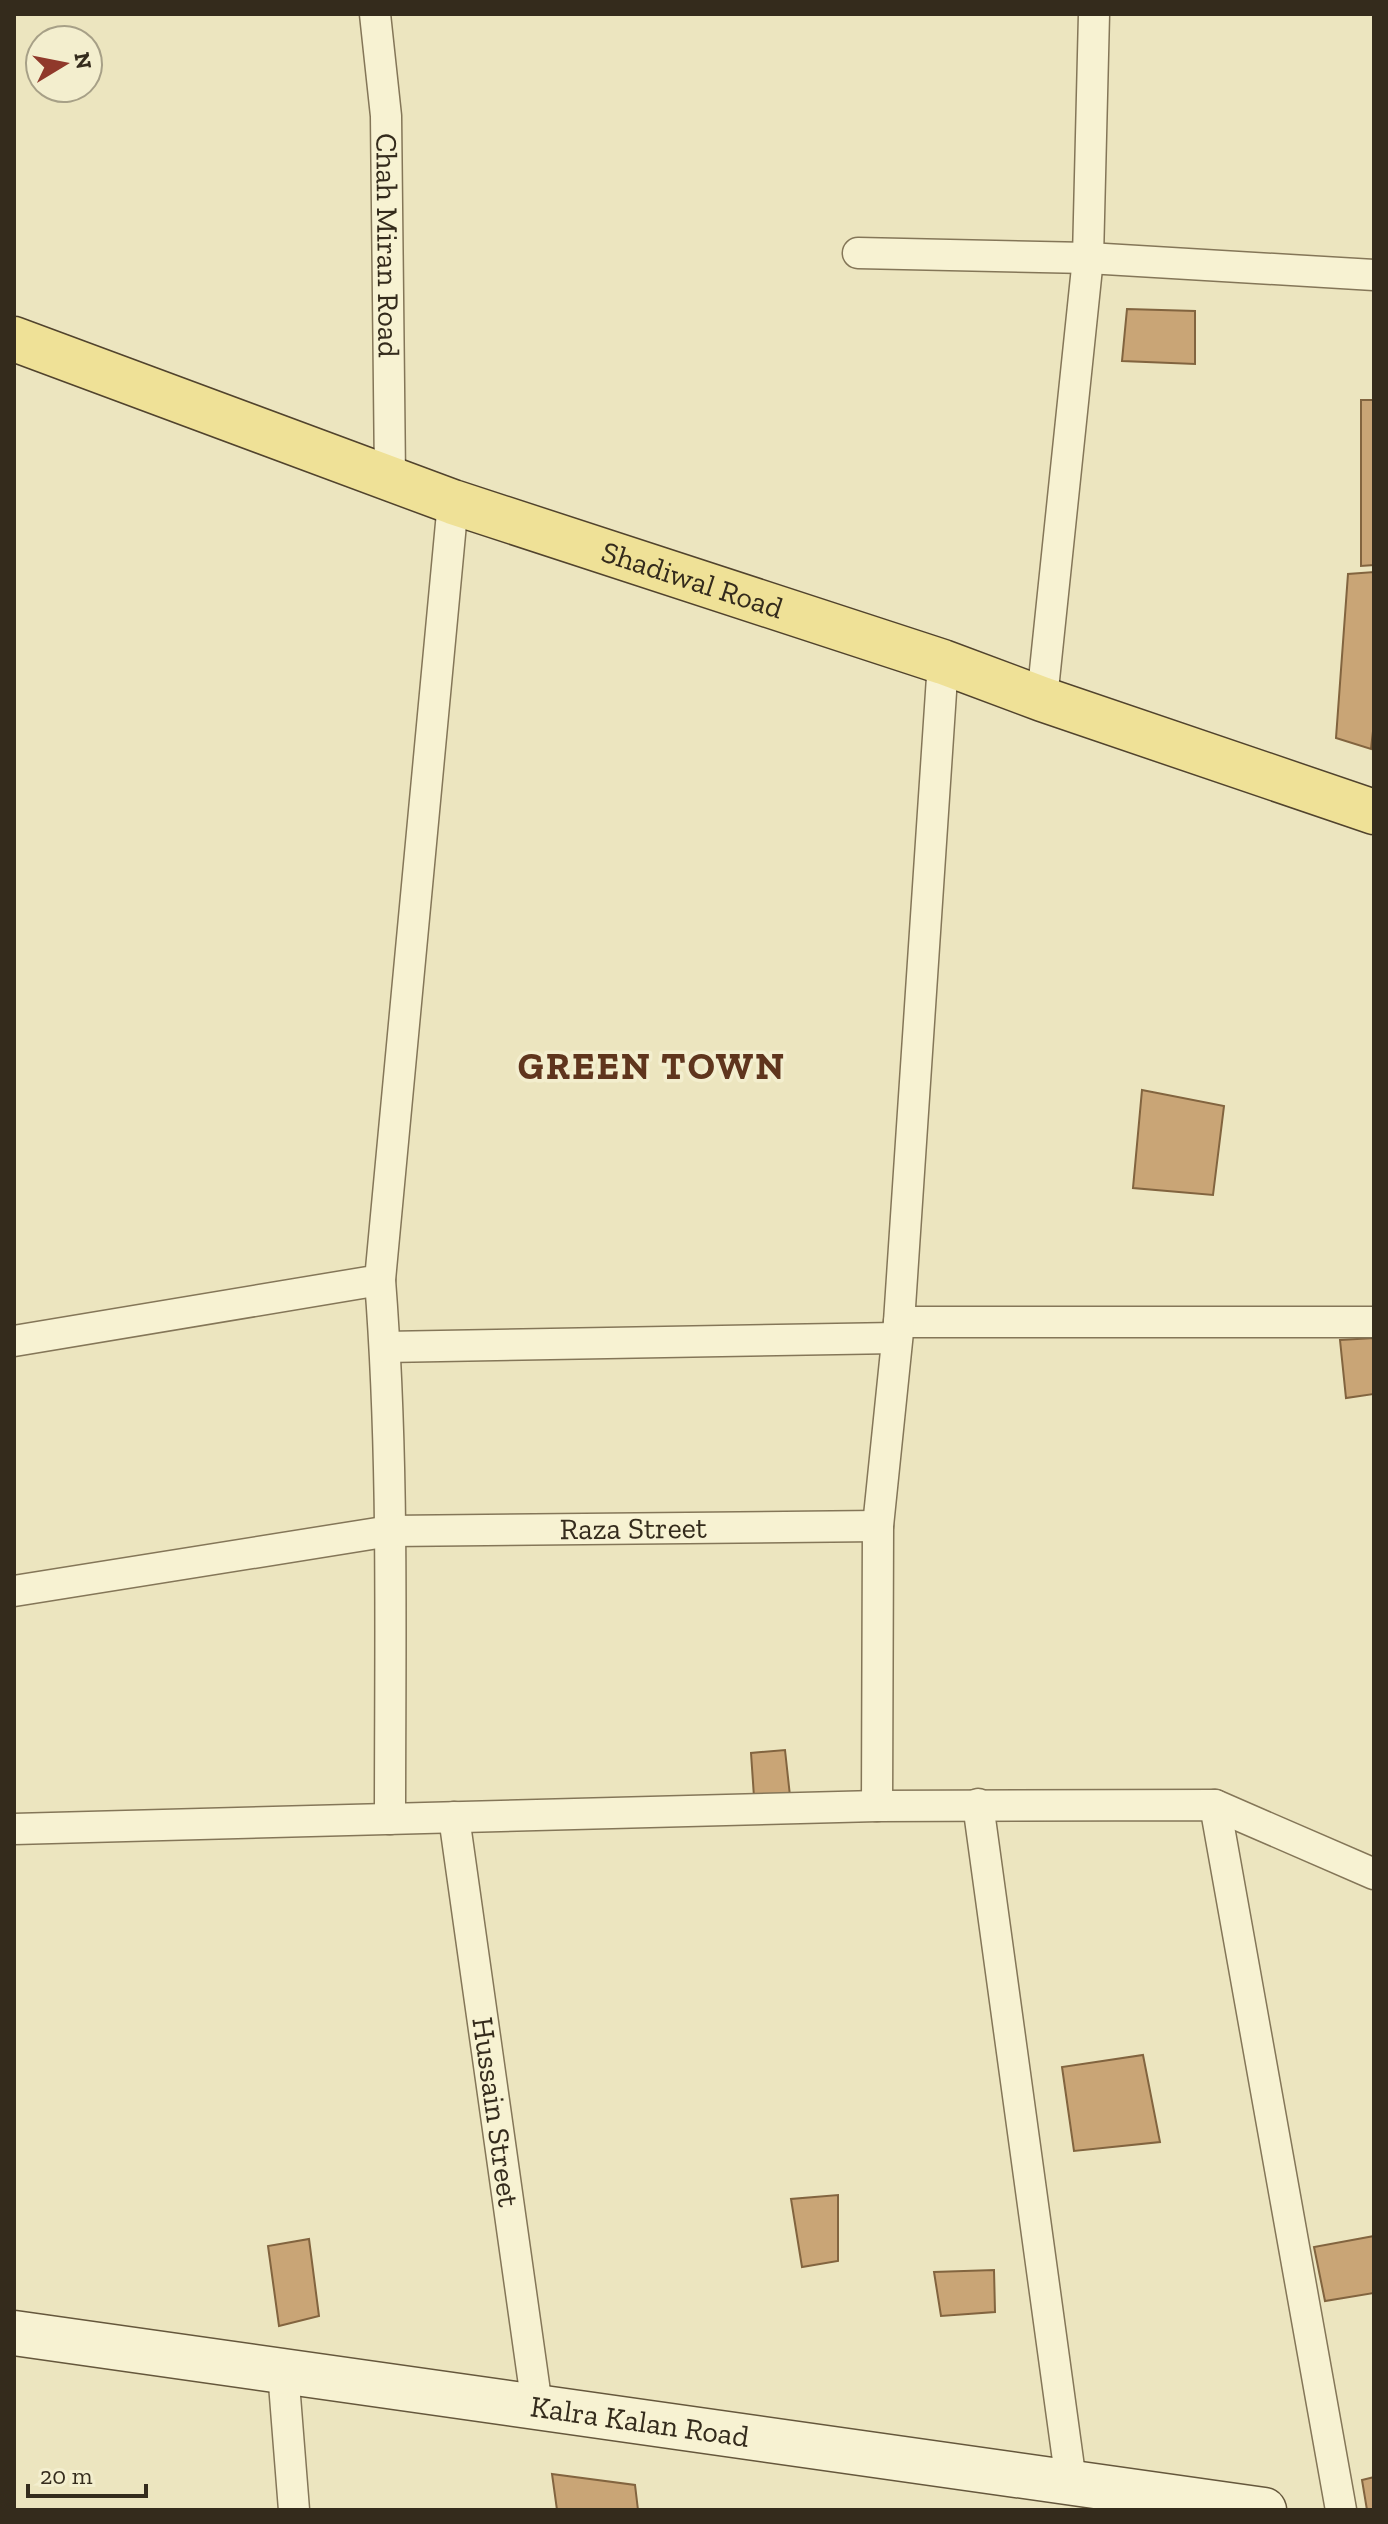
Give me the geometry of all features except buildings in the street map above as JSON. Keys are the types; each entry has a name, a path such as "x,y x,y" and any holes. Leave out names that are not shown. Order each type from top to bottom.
{"main road":[{"name":"Shadiwal Road","path":"14,339 390,476 453,502 943,662 1042,699 1374,812"}],"street":[{"name":"Chah Miran Road","path":"375,14 386,116 390,476"},
{"path":"1042,699 1088,258 1094,14"},
{"path":"858,253 1088,258 1374,275"},
{"path":"390,1819 390,1531 380,1280 453,502"},
{"path":"877,1806 878,1526 897,1330 943,662"},
{"path":"14,1341 380,1280"},
{"path":"385,1347 897,1330 1374,1322"},
{"name":"Raza Street","path":"14,1591 390,1531 878,1526"},
{"path":"978,1804 1071,2482"},
{"path":"14,1829 877,1806 1215,1805 1374,1874"},
{"path":"1215,1805 1341,2510"},
{"name":"Hussain Street","path":"454,1817 537,2406"},
{"name":"Kalra Kalan Road","path":"14,2333 1264,2510"},
{"path":"283,2371 294,2510"}],"district":[{"name":"GREEN TOWN","path":"652,1066"}]}
